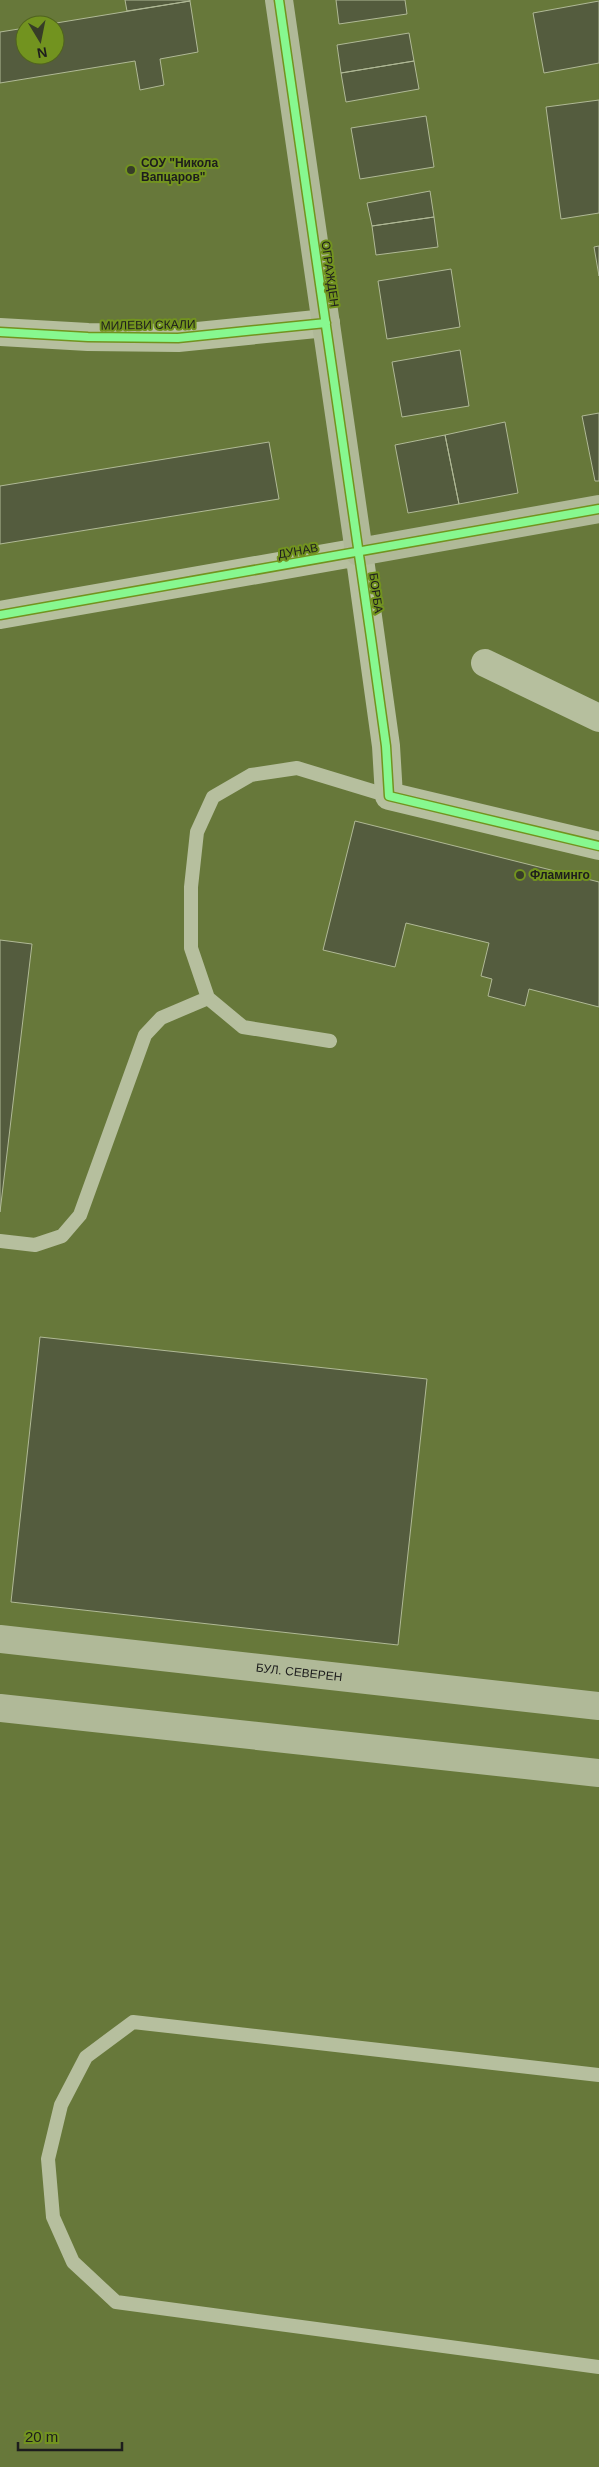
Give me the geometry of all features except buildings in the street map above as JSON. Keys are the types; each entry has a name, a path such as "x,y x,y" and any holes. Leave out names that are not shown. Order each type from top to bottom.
{"main road":[{"name":"ОГРАЖДЕН","path":"279,0 359,552"},
{"name":"ДУНАВ","path":"359,552 599,509"},
{"name":"БУЛ. СЕВЕРЕН","path":"0,1639 599,1706"},
{"path":"0,1708 599,1774"}],"street":[{"name":"МИЛЕВИ СКАЛИ","path":"0,332 88,337 178,338 326,323"},
{"name":"ДУНАВ","path":"0,615 359,552"},
{"name":"БОРБА","path":"359,552 386,746 389,796"},
{"path":"485,663 599,718"},
{"path":"389,796 599,846"}],"lane":[{"path":"330,1041 243,1027 208,998 191,948 192,888 197,832 213,797 251,775 297,768 389,796"},
{"path":"0,1241 36,1245 62,1236 80,1215 145,1035 161,1018 208,998"},
{"path":"599,2075 133,2022 86,2057 60,2105 48,2159 53,2217 74,2262 116,2302 599,2367"}],"cycle path":[{"path":"279,0 386,746 389,796 599,846"},
{"path":"0,332 88,337 178,338 326,323"},
{"path":"0,615 599,509"}],"place":[{"name":"СОУ \"Никола Вапцаров\"","path":"131,170"},
{"name":"Фламинго","path":"520,875"}]}
